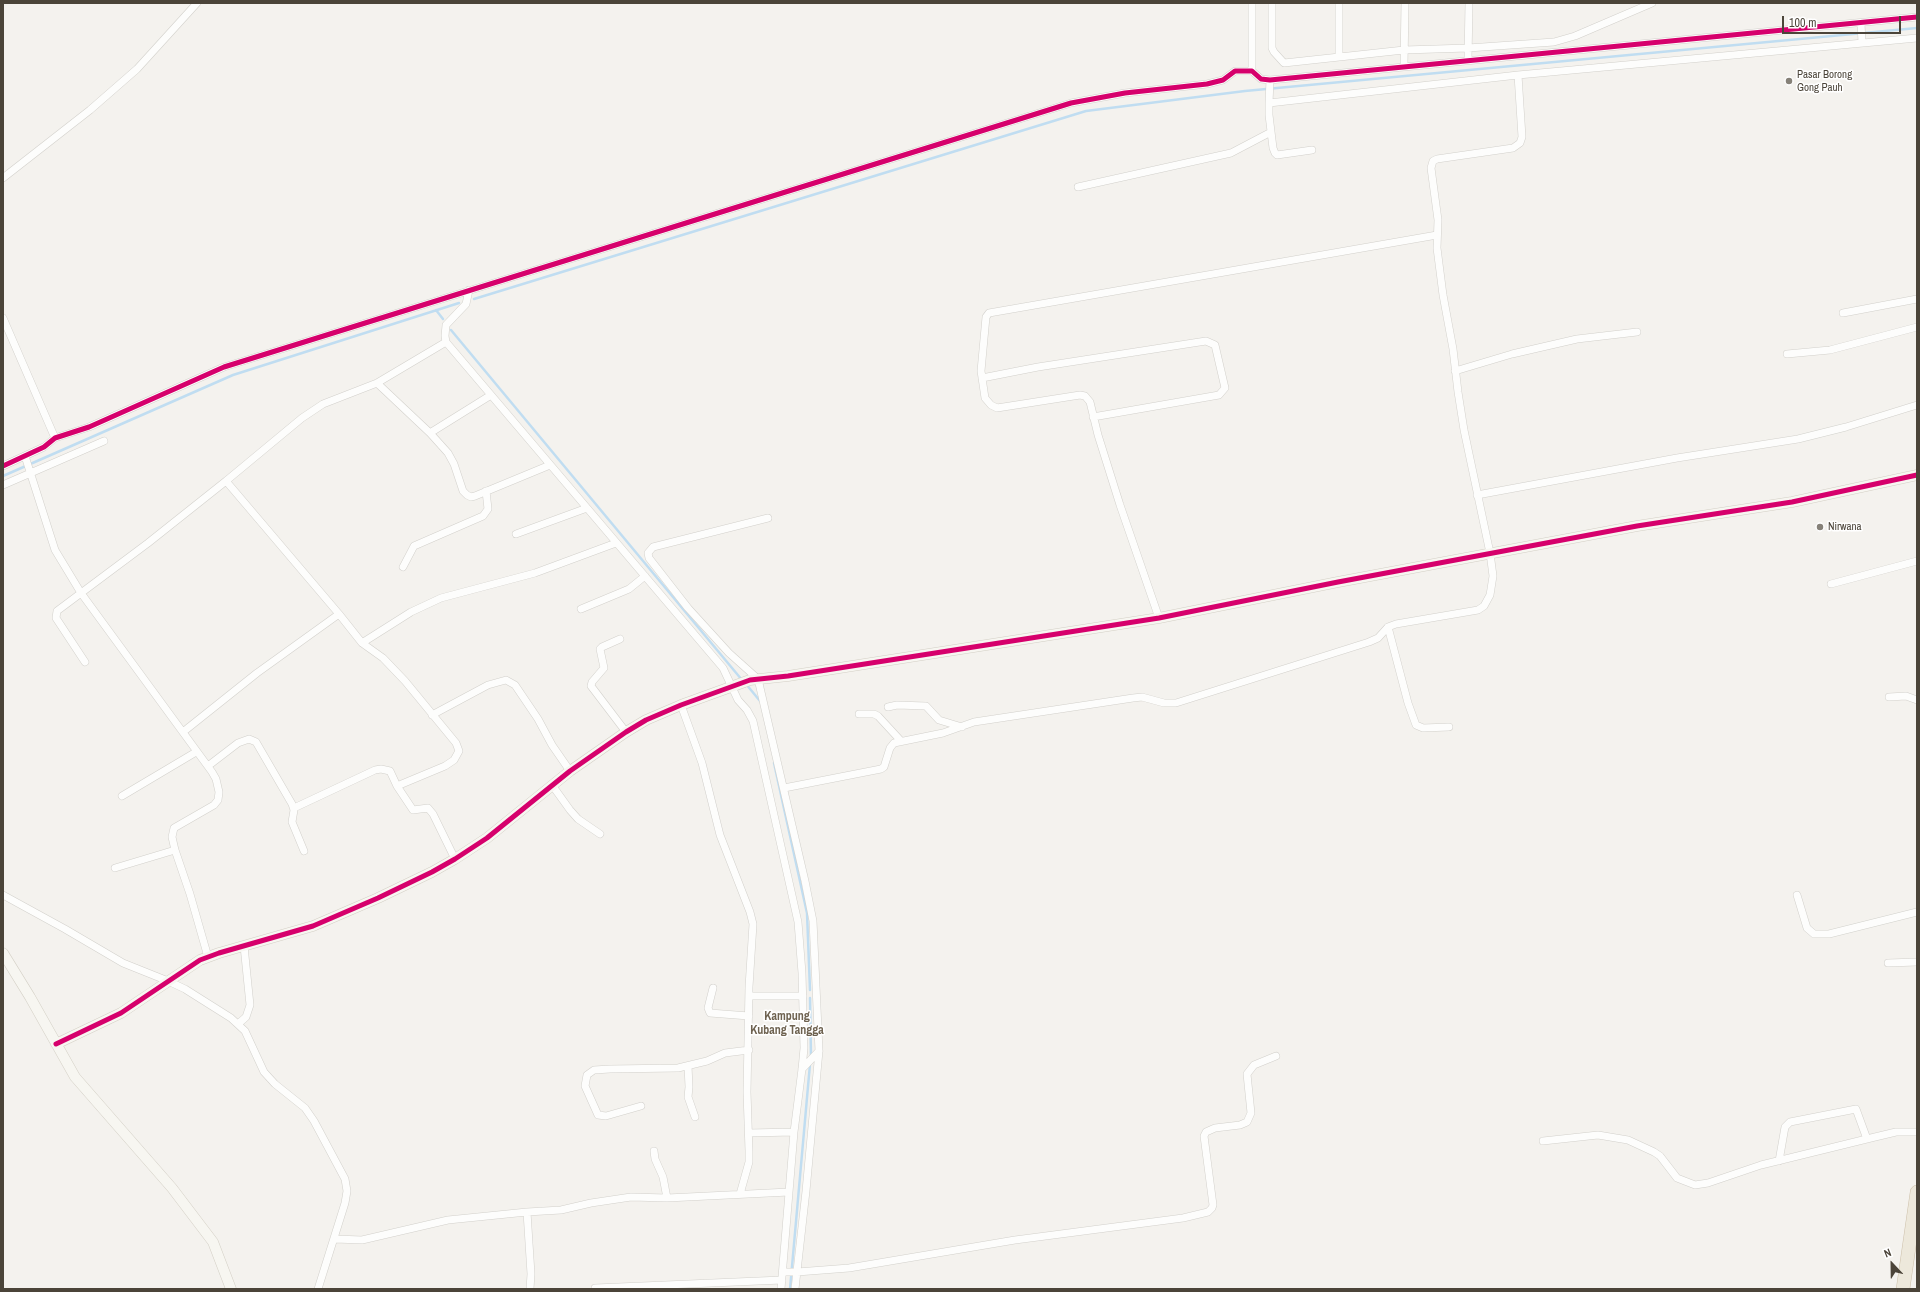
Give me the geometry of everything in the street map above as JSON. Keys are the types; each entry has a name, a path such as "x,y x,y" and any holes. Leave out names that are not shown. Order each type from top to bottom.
{"highway":[{"path":"1903,1289 1917,1192"}],"street":[{"path":"3,178 90,110 137,69 197,3"},
{"path":"1252,3 1252,71"},
{"path":"1272,3 1272,48 1282,62 1404,50 1468,48 1564,40 1652,3"},
{"path":"1339,3 1339,57"},
{"path":"1404,66 1405,3"},
{"path":"1468,60 1469,3"},
{"path":"3,466 44,447 55,438 89,427 224,367 1071,103 1125,93 1207,84 1222,80 1235,71 1252,71 1261,79 1270,83 1404,66 1917,18"},
{"path":"1861,24 1862,42"},
{"path":"1269,99 1917,38"},
{"path":"784,788 881,769 885,765 892,745 901,741 943,734 974,722 1142,697 1173,703 1369,642 1378,638 1388,627 1396,624 1478,610 1484,606 1490,596 1493,576 1490,554 1464,430 1438,260 1438,220 1431,164 1433,161 1441,158 1513,148 1520,142 1522,137 1518,75"},
{"path":"1270,83 1269,99 1271,132 1273,148 1277,155 1312,150"},
{"path":"1078,187 1231,153 1271,132"},
{"path":"1159,618 1120,505 1093,417 1090,402 1085,396 1080,395 994,407 985,398 982,378 981,356 986,317 991,312 1437,235"},
{"path":"469,290 466,304 446,325 446,342 723,668 734,686 738,700 747,710 753,721 798,922 803,996 804,1067 794,1132 789,1192 790,1272 795,1289"},
{"path":"1843,313 1917,299"},
{"path":"3,318 55,438"},
{"path":"1787,354 1830,350 1917,327"},
{"path":"1455,370 1512,354 1577,339 1637,332"},
{"path":"982,378 1038,367 1206,341 1215,345 1225,388 1219,395 1093,417"},
{"path":"85,662 58,622 56,615 57,611 148,543 302,418 323,404 377,383 446,342"},
{"path":"377,383 430,433 451,458 463,491 466,495 471,497 550,465"},
{"path":"430,433 491,395"},
{"path":"1477,495 1677,458 1798,439 1846,427 1917,405"},
{"path":"3,485 104,441"},
{"path":"25,456 55,550 81,593 216,779 219,792 218,800 214,805 174,828 172,837 208,957"},
{"path":"56,1044 121,1013 141,1001 185,969 208,957 313,926 378,898 455,859 487,838 570,771 626,732 646,720 681,705 734,686 754,680 1159,618 1338,582 1637,526 1792,502 1917,475"},
{"path":"226,480 362,643 383,658 456,743 459,751 458,755 446,766 397,786"},
{"path":"403,567 414,546 477,519 486,513 488,510 486,491"},
{"path":"516,534 587,508"},
{"path":"768,518 653,547 648,553 649,558 688,608 754,680 784,788 813,921 819,1051 806,1191 790,1272 782,1280 781,1289"},
{"path":"362,643 411,612 441,598 535,573 616,543"},
{"path":"1831,584 1917,561"},
{"path":"581,609 629,589 645,576"},
{"path":"183,732 257,673 339,614"},
{"path":"1388,627 1408,703 1416,725 1423,728 1449,726"},
{"path":"620,639 602,647 600,650 604,668 592,682 591,686 626,732"},
{"path":"432,715 498,680 506,680 515,685 570,771"},
{"path":"1889,697 1906,696 1917,700"},
{"path":"888,707 897,704 926,706 939,720 963,727"},
{"path":"681,705 702,763 720,835 750,912 753,937 748,1016 748,1162 740,1194"},
{"path":"859,714 874,714 878,716 901,741"},
{"path":"208,766 238,743 245,739 253,739 270,763 294,808 292,822 304,851"},
{"path":"122,796 196,752"},
{"path":"294,808 375,770 381,769 390,771 397,786 413,810 428,808 433,814 455,859"},
{"path":"552,785 578,819 600,834"},
{"path":"115,868 175,850"},
{"path":"3,895 66,929 123,963 185,989 245,1030 264,1072 275,1084 305,1108 314,1121 345,1178 346,1197 335,1239 318,1289"},
{"path":"1797,896 1807,928 1814,934 1829,934 1917,912"},
{"path":"238,1024 246,1017 250,1005 244,946"},
{"path":"3,953 75,1077 172,1188 213,1242 231,1289"},
{"path":"1888,963 1917,962"},
{"path":"713,988 708,1008 710,1013 748,1016"},
{"path":"749,996 803,996"},
{"path":"641,1106 606,1116 598,1115 585,1086 587,1074 594,1070 610,1069 670,1069 688,1066 725,1053 749,1050"},
{"path":"804,1067 819,1051"},
{"path":"790,1272 849,1268 1014,1240 1183,1218 1208,1212 1213,1205 1204,1136 1206,1132 1215,1128 1240,1125 1248,1122 1251,1113 1247,1074 1254,1066 1276,1056"},
{"path":"688,1066 688,1097 690,1107 696,1117"},
{"path":"1779,1160 1785,1127 1790,1122 1856,1109 1867,1139"},
{"path":"749,1133 794,1132"},
{"path":"1543,1141 1598,1136 1623,1139 1640,1144 1654,1152 1660,1156 1677,1178 1695,1185 1708,1183 1752,1167 1896,1132 1917,1132"},
{"path":"654,1151 663,1177 667,1198"},
{"path":"335,1239 362,1240 448,1220 561,1210 591,1203 631,1197 667,1198 789,1192"},
{"path":"527,1212 531,1274 530,1289"},
{"path":"595,1288 679,1286 782,1280"}],"waterway":[{"path":"474,299 1086,111 1245,91 1917,28"},
{"path":"3,476 233,375 459,303"},
{"path":"436,310 443,319"},
{"path":"451,330 742,680"},
{"path":"746,684 760,701"},
{"path":"774,763 807,913 810,990"},
{"path":"810,998 811,1057"},
{"path":"790,1289 810,1064"}],"cycle path":[{"path":"3,466 44,447 55,438 89,427 224,367 1071,103 1125,93 1207,84 1223,80 1235,71 1252,71 1261,79 1270,80 1917,17"},
{"path":"56,1044 121,1013 200,960 219,953 313,926 378,898 432,872 487,838 570,771 626,732 646,720 681,705 750,680 788,676 1159,618 1338,582 1637,526 1792,502 1917,475"}],"place":[{"name":"Pasar Borong Gong Pauh","path":"1789,81"},
{"name":"Nirwana","path":"1820,527"}],"district":[{"name":"Kampung Kubang Tangga","path":"787,1024"}]}
